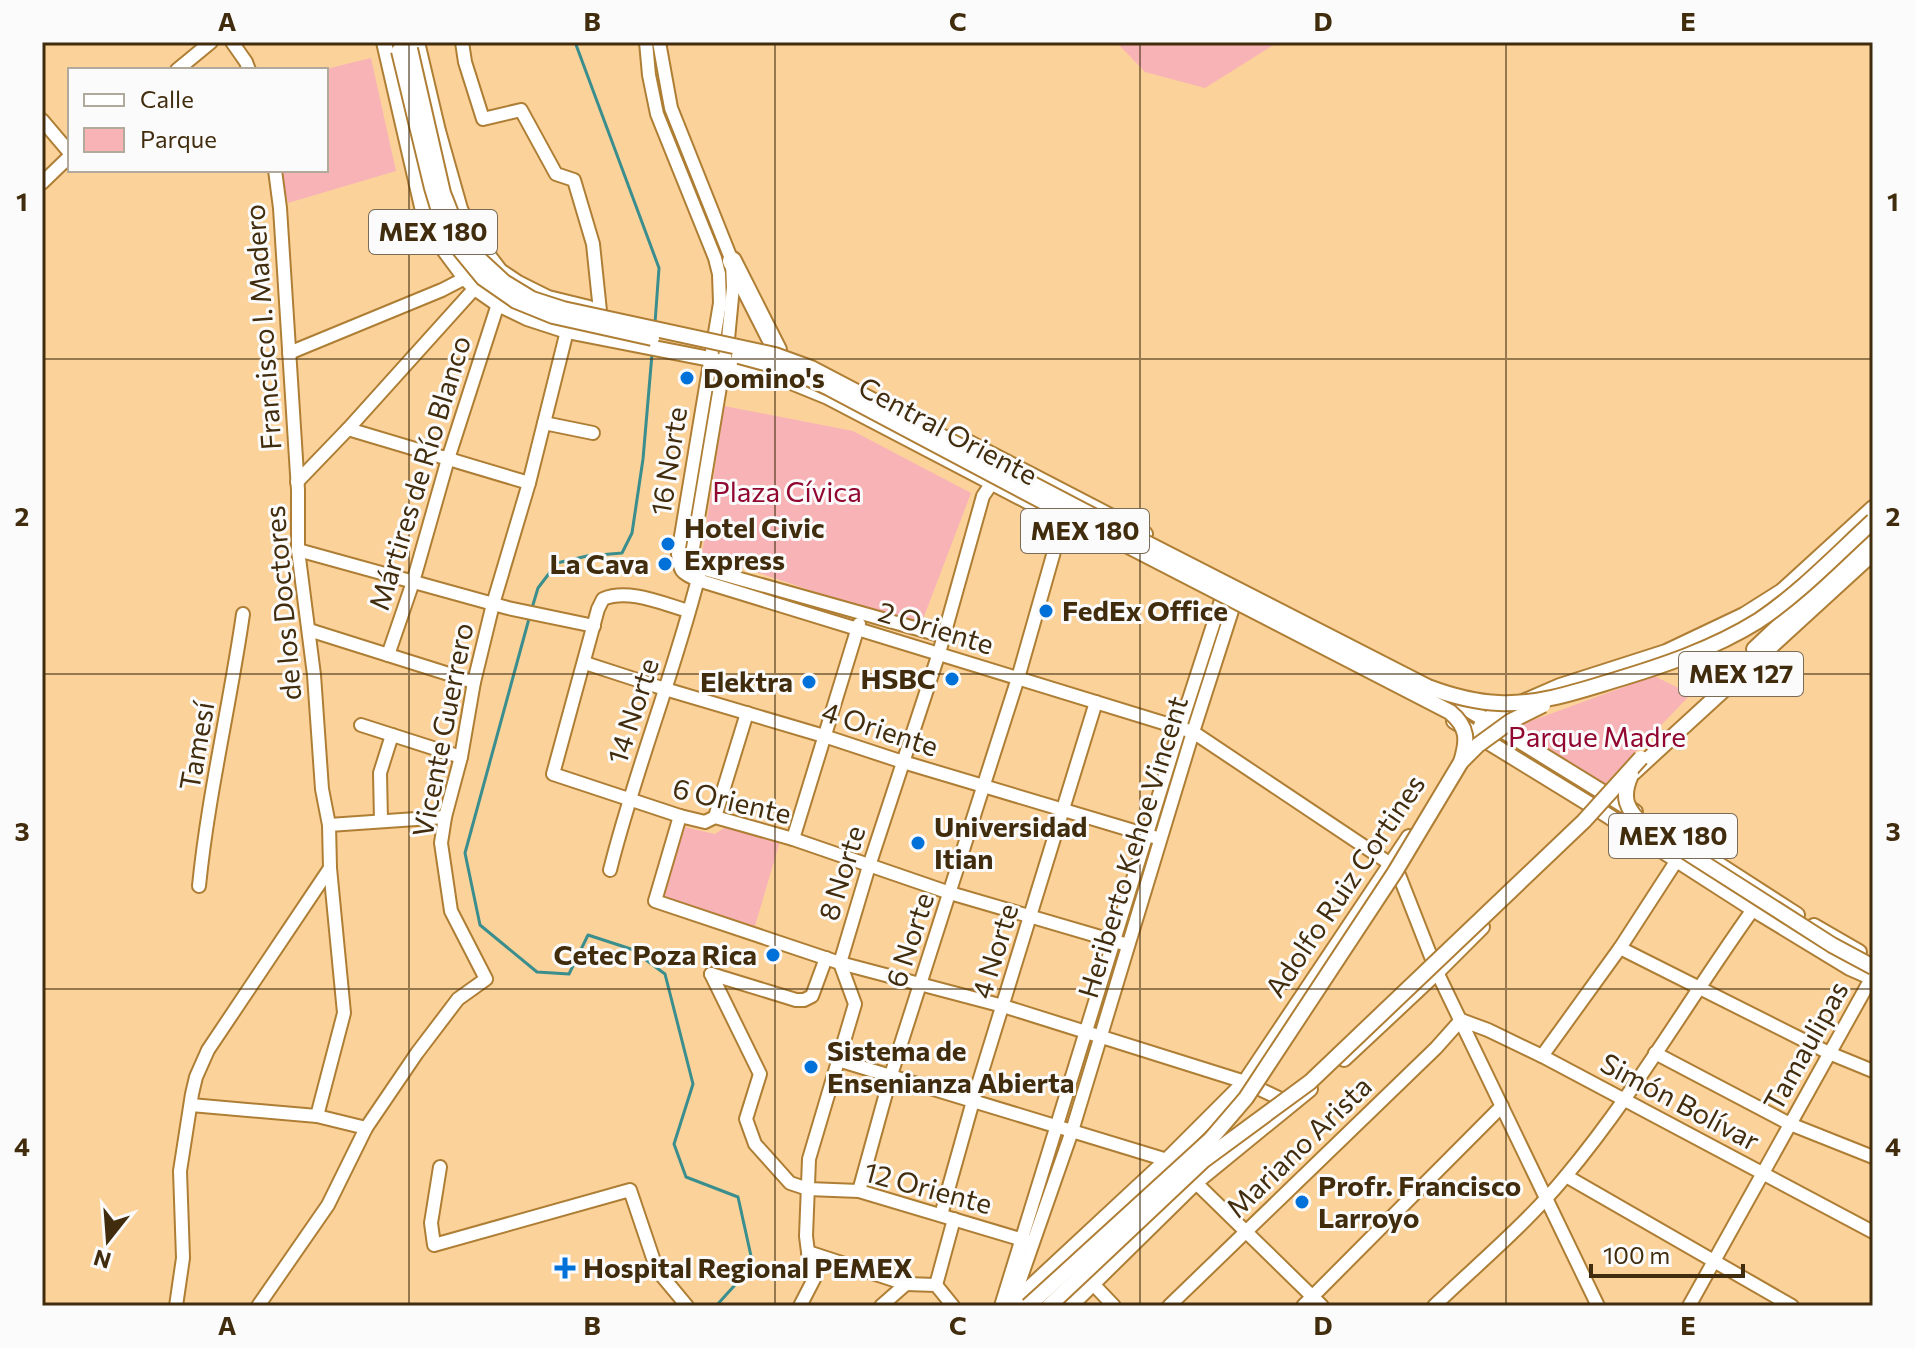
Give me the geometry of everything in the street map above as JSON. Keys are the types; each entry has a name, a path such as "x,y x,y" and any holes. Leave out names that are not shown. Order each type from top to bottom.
{"highway":[{"path":"732,261 777,350"},
{"path":"1464,707 1509,708"}],"main road":[{"name":"MEX 180","path":"384,42 423,211 442,247 470,283 498,304 527,318 567,331"},
{"name":"MEX 180","path":"406,45 438,131 460,209 472,234 496,267 518,283 548,298 600,311"},
{"path":"406,45 443,193 456,226 477,257 504,282 532,299 563,309 775,355 811,368 1095,517 1428,687 1457,698 1502,704 1573,693"},
{"path":"406,45 432,188 442,221 483,278 516,301 553,316 790,370 1459,719 1465,732 1466,746 1461,762 1395,872 1246,1098 1210,1140 1028,1306"},
{"name":"Central Oriente","path":"600,311 777,350 839,376 1384,659 1464,707"},
{"name":"Central Oriente","path":"567,331 717,361 779,377 828,397 1476,733"},
{"name":"Adolfo Ruiz Cortines","path":"1004,1305 1167,1160 1245,1082 1486,720 1560,686 1666,652 1744,615 1782,591 1873,508"},
{"path":"1461,762 1485,740 1532,710 1573,693 1679,660 1757,621 1791,596 1873,521"},
{"path":"1049,1306 1204,1160 1298,1092 1343,1051 1584,821 1641,758 1873,537"},
{"name":"MEX 127","path":"1610,796 1873,553"},
{"name":"MEX 180","path":"1464,707 1873,960"},
{"name":"MEX 180","path":"1476,733 1834,959 1873,974"},
{"path":"1641,758 1626,785 1627,802 1633,817 1873,974"},
{"path":"1070,1306 1196,1182 1292,1105 1437,972 1610,796"}],"street":[{"path":"179,68 211,42"},
{"path":"232,42 248,68"},
{"path":"462,42 483,119 521,110 556,174 574,180 593,244 600,311"},
{"path":"646,42 657,114 715,258 719,274 721,337"},
{"path":"659,42 671,108 732,261 733,287 721,337"},
{"path":"662,60 667,42"},
{"path":"657,114 671,108"},
{"path":"42,120 68,152"},
{"path":"42,183 68,156"},
{"name":"Francisco I. Madero","path":"275,172 297,482"},
{"path":"289,353 442,290 470,283 496,267"},
{"name":"de los Doctores","path":"317,1116 344,1013 330,868 329,825 322,789 314,675 298,550 297,482 348,429 470,283"},
{"name":"Mártires de Río Blanco","path":"388,655 498,304"},
{"name":"Vicente Guerrero","path":"258,1306 328,1205 366,1128 417,1053 458,999 489,977 451,911 441,843 493,604 529,483 567,331"},
{"name":"16 Norte","path":"680,570 678,554 697,479 721,337"},
{"path":"544,423 593,433"},
{"path":"348,429 529,483"},
{"name":"8 Norte","path":"800,1306 815,1277 806,1236 809,1159 855,1004 840,963 939,653 983,496 1008,462"},
{"name":"16 Norte","path":"697,479 693,548 698,570"},
{"name":"6 Norte","path":"859,1191 891,1075 1018,678 1063,520"},
{"path":"298,550 508,608 594,626"},
{"name":"2 Oriente","path":"680,570 686,576 698,570 943,636"},
{"name":"2 Oriente","path":"698,570 857,630 1193,732 1390,865"},
{"name":"14 Norte","path":"610,870 689,611 698,570"},
{"name":"Heriberto Kehoe Vincent","path":"1004,1305 1072,1131 1193,732 1234,581"},
{"path":"585,663 603,599 613,595 637,597 689,611"},
{"name":"Heriberto Kehoe Vincent","path":"1028,1241 1057,1126 1180,727 1227,603"},
{"path":"793,839 862,613"},
{"name":"Tamesí","path":"199,886 243,614"},
{"path":"309,630 474,682"},
{"name":"4 Oriente","path":"585,663 1161,839"},
{"name":"6 Oriente","path":"585,663 553,774 680,816 705,822 715,817 793,839 950,893 1128,945"},
{"name":"4 Norte","path":"941,1215 1096,702"},
{"path":"715,817 747,713"},
{"path":"361,725 461,757"},
{"path":"381,821 380,773 392,735"},
{"path":"680,816 655,901 840,963 1003,1006 1245,1082 1292,1105"},
{"path":"329,825 445,817"},
{"path":"1542,1056 1620,948 1677,860"},
{"path":"1390,865 1399,875 1437,972 1598,1306"},
{"path":"176,1306 183,1258 180,1171 196,1077 208,1050 330,868"},
{"path":"1434,1306 1566,1176 1624,1099 1765,893"},
{"path":"1620,948 1829,1053 1873,1071"},
{"path":"808,1189 790,1183 755,1144 746,1119 760,1074 711,974 804,1000 812,996 826,958"},
{"name":"Tamaulipas","path":"1689,1306 1873,974"},
{"name":"Simón Bolívar","path":"1461,1020 1542,1056 1873,1232"},
{"name":"Mariano Arista","path":"1169,1306 1436,1048 1461,1020"},
{"path":"1655,1053 1790,1124 1873,1157"},
{"path":"838,1060 1167,1160 1196,1182 1313,1303 1502,1106"},
{"path":"191,1105 317,1116 366,1128"},
{"path":"440,1167 431,1223 434,1245 630,1190 657,1270 687,1306"},
{"path":"1566,1176 1792,1306"},
{"name":"12 Oriente","path":"808,1189 859,1191 1028,1241"},
{"path":"936,1285 954,1219"},
{"path":"808,1252 906,1284 936,1285 953,1306"},
{"path":"881,1306 906,1284"},
{"path":"1093,1284 1114,1306"}],"green space":[{"path":"1116,42 1289,42 1275,44 1205,88 1145,72"},
{"path":"371,58 396,171 288,203 281,172 328,172 328,69"},
{"name":"Plaza Cívica","path":"724,406 853,431 971,493 920,627 702,554"},
{"name":"Parque Madre","path":"1654,676 1691,694 1605,784 1512,728"},
{"path":"733,822 780,841 755,926 662,896 685,827 715,834"}],"waterway":[{"path":"575,42 659,268 655,323"},
{"path":"532,608 538,588 557,563 622,553 632,533 643,459 652,354"},
{"path":"530,615 465,853 480,925 537,972 569,974 588,935 631,949 665,974 693,1084 674,1144 686,1177 738,1197 753,1265 716,1306"}],"place":[{"name":"Domino's","path":"687,378"},
{"name":"Hotel Civic Express","path":"668,544"},
{"name":"La Cava","path":"665,564"},
{"name":"FedEx Office","path":"1046,611"},
{"name":"HSBC","path":"952,679"},
{"name":"Elektra","path":"809,682"},
{"name":"Universidad Itian","path":"918,843"},
{"name":"Cetec Poza Rica","path":"773,955"},
{"name":"Sistema de Ensenianza Abierta","path":"811,1067"},
{"name":"Profr. Francisco Larroyo","path":"1302,1202"},
{"name":"Hospital Regional PEMEX","path":"565,1268"}]}
